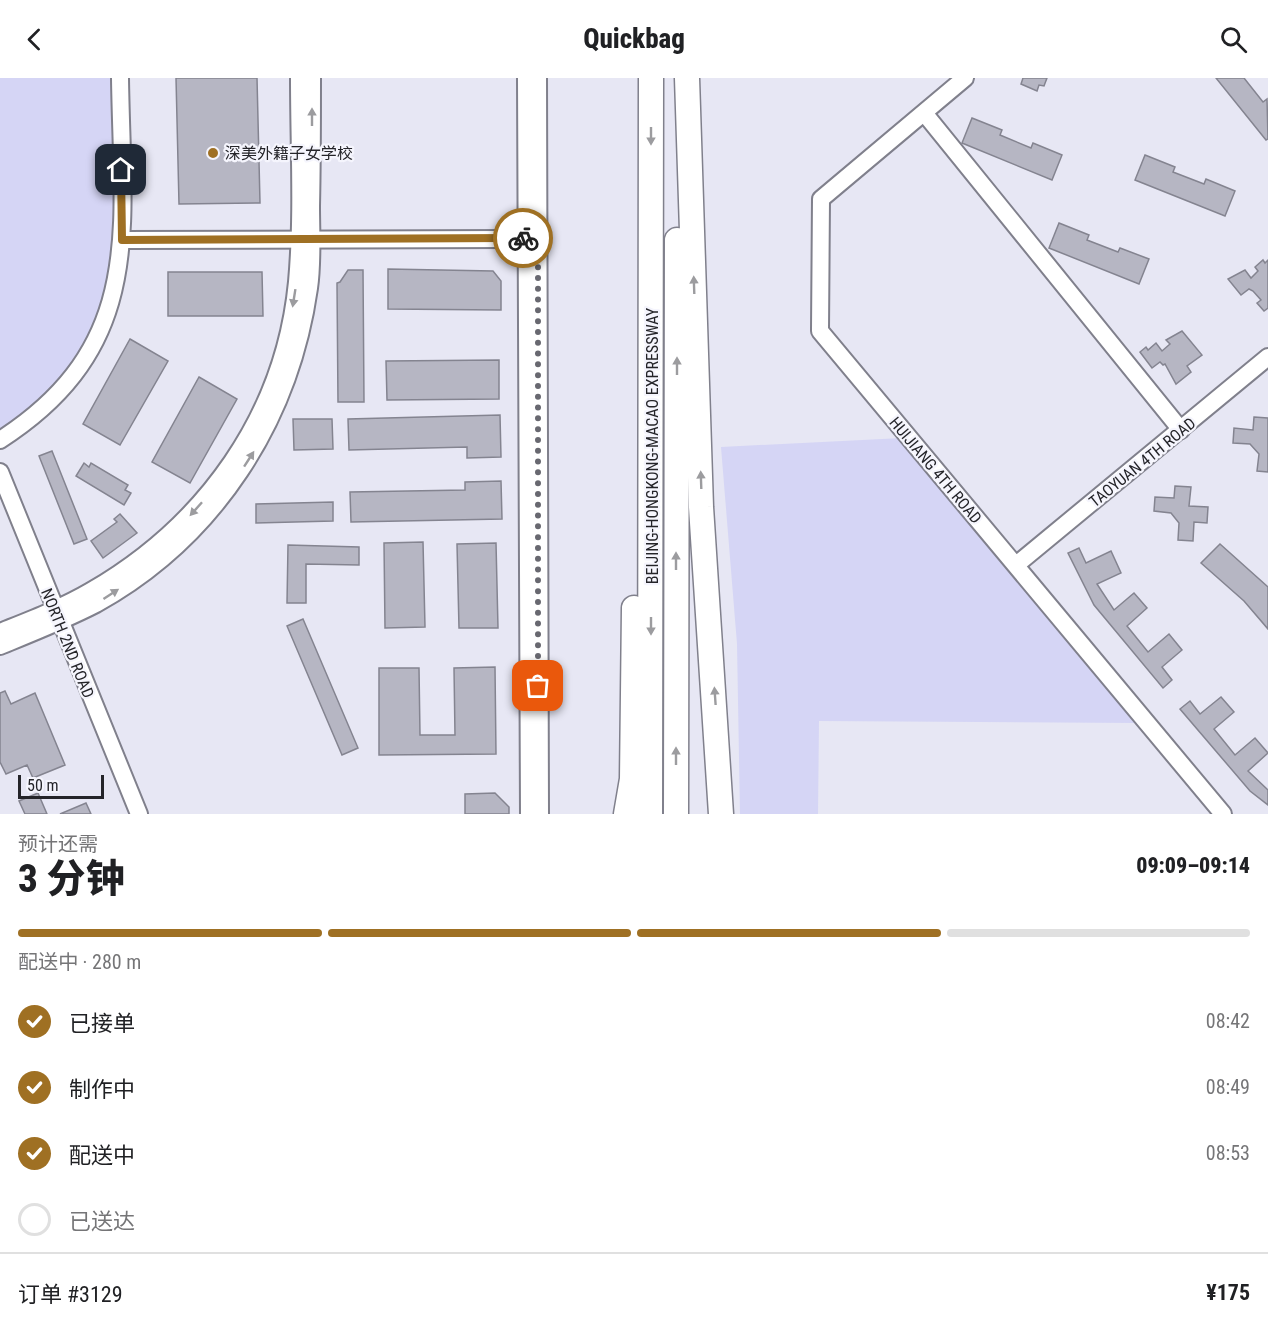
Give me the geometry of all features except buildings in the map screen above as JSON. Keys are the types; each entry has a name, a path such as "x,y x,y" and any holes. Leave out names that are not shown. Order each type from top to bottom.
{"highway":[{"name":"BEIJING-HONGKONG-MACAO EXPRESSWAY","path":"650,814 651,78"},
{"name":"BEIJING-HONGKONG-MACAO EXPRESSWAY","path":"676,814 677,78"},
{"path":"687,78 701,507 721,805"},
{"path":"626,814 632,779 637,392 652,295"}],"street":[{"path":"0,440 53,401 93,346 107,315 117,276 122,240 120,78"},
{"path":"0,632 96,603 173,550 206,518 240,472 271,420 296,352 309,285 299,78"},
{"path":"305,239 312,78"},
{"path":"526,78 532,238 540,814"},
{"path":"529,814 532,238 538,78"},
{"path":"965,78 925,114 1181,430"},
{"name":"HUIJIANG 4TH ROAD","path":"925,114 821,199 820,331 1223,814"},
{"path":"122,240 532,238"},
{"name":"TAOYUAN 4TH ROAD","path":"1016,565 1268,357"},
{"name":"NORTH 2ND ROAD","path":"0,472 56,616 139,814"},
{"path":"0,646 56,616"}],"shaded area":[{"path":"0,78 120,78 122,240 93,346 0,440"},
{"path":"902,438 1137,723 819,721 818,814 740,814 737,644 721,447"}],"way so far":[{"path":"523,238 538,239 538,686"}],"place":[{"name":"深美外籍子女学校","path":"213,153"}],"route":[{"path":"121,170 122,240 523,238"}]}
